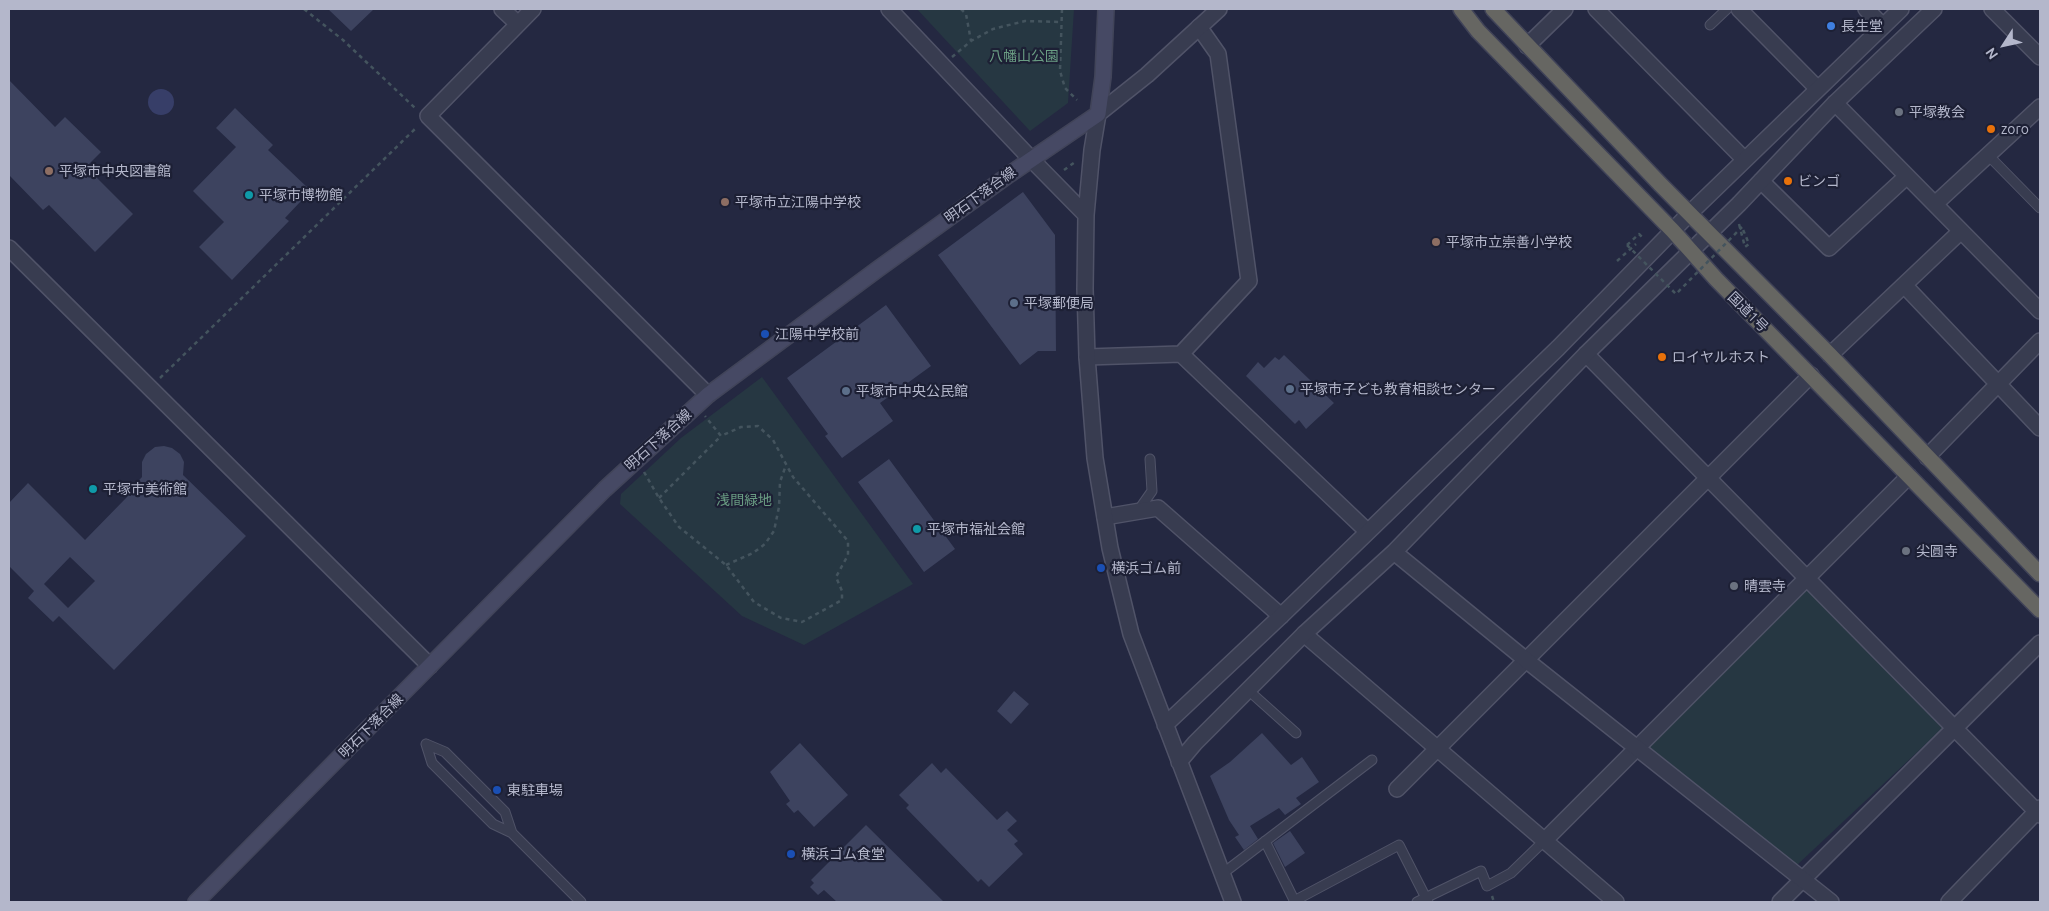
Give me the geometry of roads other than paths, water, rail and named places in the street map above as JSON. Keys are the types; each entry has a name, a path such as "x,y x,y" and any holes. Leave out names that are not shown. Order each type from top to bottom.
{"highway":[{"name":"国道1号","path":"1461,9 1478,31 1673,231 1716,279 2040,610"},
{"name":"国道1号","path":"1494,9 1527,46 1709,234 1830,355 2040,574"}],"main road":[{"path":"1098,114 1103,77 1106,9"},
{"name":"明石下落合線","path":"196,902 605,489 708,395 878,268 1031,159 1098,114"}],"street":[{"path":"502,9 518,24"},
{"path":"533,9 428,116 708,395"},
{"path":"889,9 1086,215"},
{"path":"1219,9 1147,75 1098,114 1092,150 1086,215 1086,357 1095,458 1110,548 1131,634 1233,902"},
{"path":"1527,46 1565,9"},
{"path":"1596,9 1744,159"},
{"path":"1740,9 1817,88"},
{"path":"1866,9 1883,26"},
{"path":"1165,726 1558,348 1744,159 1900,9"},
{"path":"1180,762 1196,742 1304,634 1394,552 1586,354 1709,234 1835,103 1934,9"},
{"path":"1992,9 2040,57"},
{"path":"1086,357 1180,354 1249,281 1218,54 1199,28"},
{"path":"1835,103 2040,311"},
{"path":"1935,204 2040,107"},
{"path":"1761,181 1829,248 1907,176"},
{"path":"1830,355 1961,231"},
{"path":"11,254 430,666"},
{"path":"1904,285 2040,428"},
{"path":"1927,457 2040,342"},
{"path":"1180,354 1367,531"},
{"path":"1586,354 2039,811 1950,902"},
{"path":"1397,788 1811,375"},
{"path":"1544,841 1909,476"},
{"path":"1105,517 1158,508 1281,616"},
{"path":"1394,552 1526,660 1831,902"},
{"path":"1304,634 1616,902"},
{"path":"1780,902 1956,729 2040,643"}],"lane":[{"path":"1710,25 1727,9"},
{"path":"1988,155 2040,208"},
{"path":"1138,511 1152,491 1150,459"},
{"path":"1248,690 1296,733"},
{"path":"512,833 504,812 445,752 426,744 432,763 493,824 512,833 581,902"},
{"path":"1222,874 1372,760"},
{"path":"1265,841 1294,902 1399,845 1424,901 1481,871 1487,886 1511,873 1544,841"}],"water":[{"path":"161,89 170,93 174,102 170,111 161,115 152,111 148,102 152,93"}],"place":[{"name":"長生堂","path":"1831,26"},
{"name":"平塚教会","path":"1899,112"},
{"name":"zoro","path":"1991,129"},
{"name":"平塚市中央図書館","path":"49,171"},
{"name":"ビンゴ","path":"1788,181"},
{"name":"平塚市博物館","path":"249,195"},
{"name":"平塚市立江陽中学校","path":"725,202"},
{"name":"平塚市立崇善小学校","path":"1436,242"},
{"name":"平塚郵便局","path":"1014,303"},
{"name":"江陽中学校前","path":"765,334"},
{"name":"ロイヤルホスト","path":"1662,357"},
{"name":"平塚市子ども教育相談センター","path":"1290,389"},
{"name":"平塚市中央公民館","path":"846,391"},
{"name":"平塚市美術館","path":"93,489"},
{"name":"平塚市福祉会館","path":"917,529"},
{"name":"尖圓寺","path":"1906,551"},
{"name":"横浜ゴム前","path":"1101,568"},
{"name":"晴雲寺","path":"1734,586"},
{"name":"東駐車場","path":"497,790"},
{"name":"横浜ゴム食堂","path":"791,854"}],"park label":[{"name":"八幡山公園","path":"1024,56"},
{"name":"浅間緑地","path":"744,500"}]}
